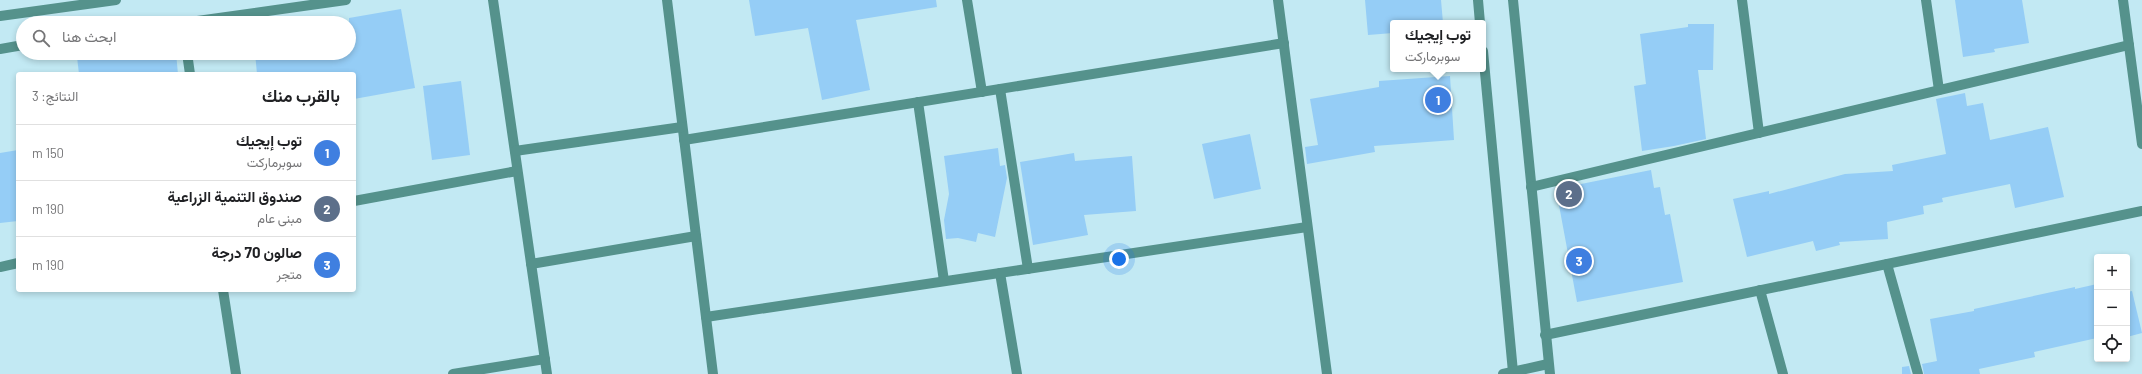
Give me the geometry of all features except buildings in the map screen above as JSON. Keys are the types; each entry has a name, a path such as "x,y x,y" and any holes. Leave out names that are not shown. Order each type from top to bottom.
{"street":[{"path":"0,16 69,3 116,0"},
{"path":"233,16 346,0"},
{"path":"493,0 547,374"},
{"path":"666,0 713,374"},
{"path":"967,0 982,92"},
{"path":"1278,0 1326,374"},
{"path":"1478,0 1480,20"},
{"path":"1503,374 1549,369 1513,0"},
{"path":"1742,0 1759,133"},
{"path":"1926,0 1939,90"},
{"path":"2123,0 2142,144"},
{"path":"684,140 1284,43"},
{"path":"1531,187 2129,45"},
{"path":"0,49 16,46"},
{"path":"187,60 190,72"},
{"path":"1485,72 1513,372"},
{"path":"1000,89 1028,268"},
{"path":"918,102 944,281"},
{"path":"515,151 682,127"},
{"path":"356,201 517,171"},
{"path":"1545,335 2142,211"},
{"path":"706,317 1307,227"},
{"path":"531,264 696,236"},
{"path":"0,267 16,263"},
{"path":"1887,264 1918,374"},
{"path":"1000,273 1017,374"},
{"path":"1760,290 1783,374"},
{"path":"223,292 236,374"},
{"path":"453,374 545,359"}],"place":[{"name":"توب إيجيك","path":"1438,100"},
{"name":"صندوق التنمية الزراعية","path":"1569,194"},
{"name":"صالون 70 درجة","path":"1579,261"}]}
